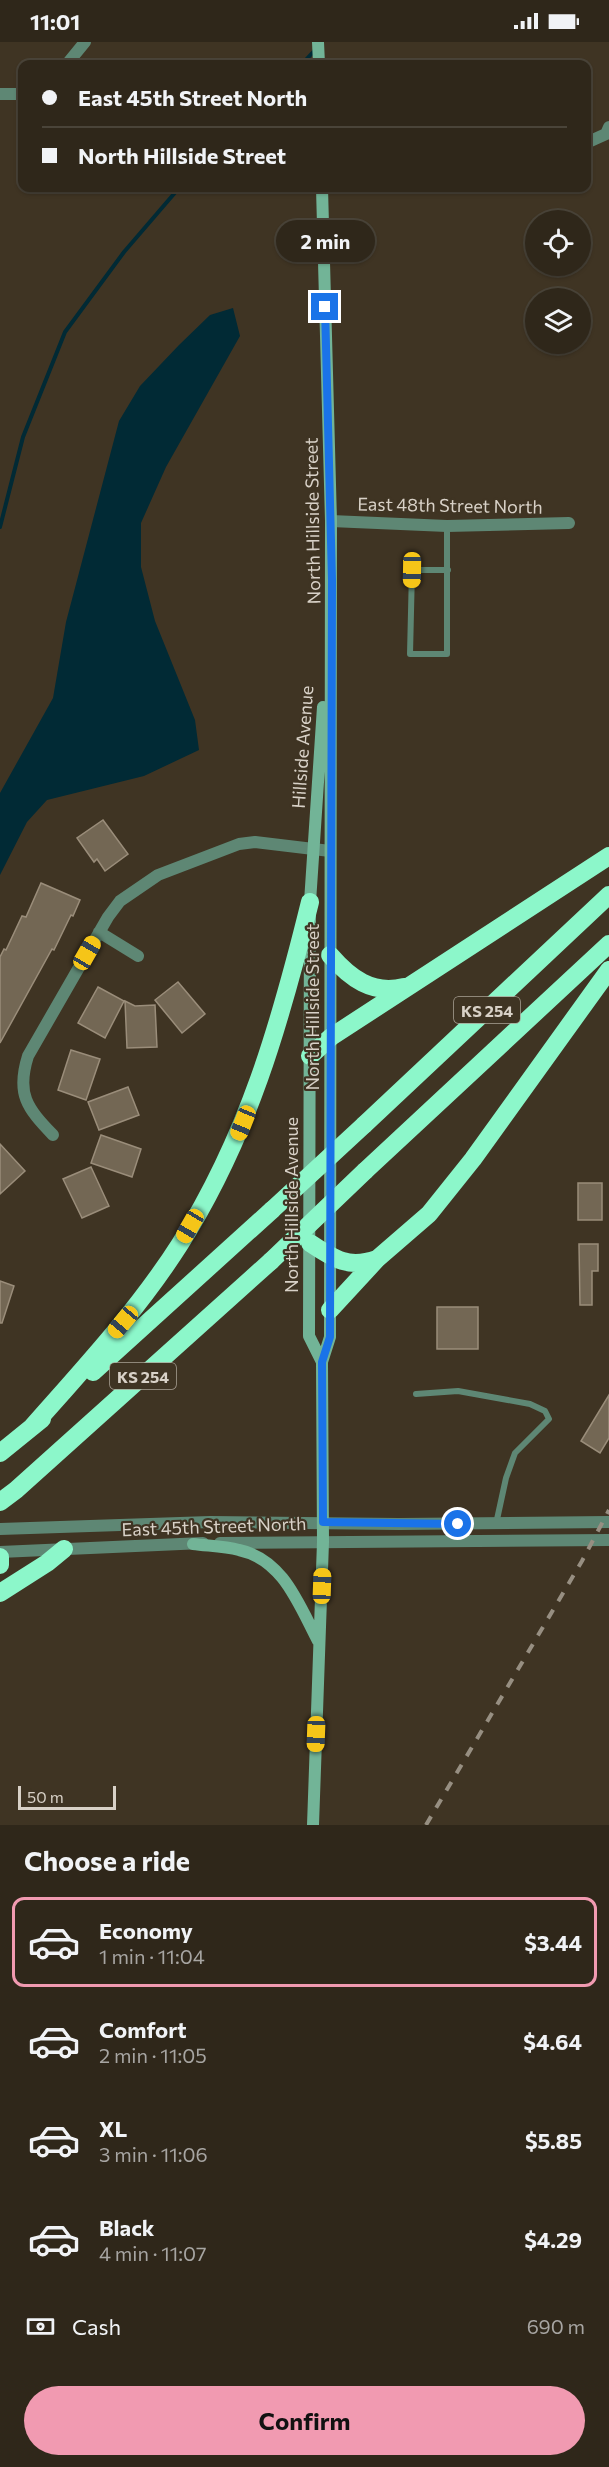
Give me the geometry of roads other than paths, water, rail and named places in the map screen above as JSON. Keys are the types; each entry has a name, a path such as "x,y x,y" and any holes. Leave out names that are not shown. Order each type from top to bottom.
{"highway":[{"path":"310,1056 331,1037 609,856"},
{"name":"KS 254","path":"0,1453 32,1427 272,1210 609,895"},
{"path":"32,1427 138,1304 180,1244 211,1189 237,1138 269,1053 287,996 310,902"},
{"name":"KS 254","path":"0,1502 271,1261 609,944"},
{"path":"330,955 345,972 370,987 385,989 409,986"},
{"path":"330,1310 377,1260 429,1214 473,1159 609,970"},
{"path":"310,1243 343,1262 362,1264 377,1260"},
{"path":"0,1593 47,1563 64,1549"},
{"path":"0,1557 0,1565"}],"main road":[{"path":"318,42 318,60"},
{"name":"North Hillside Street","path":"313,1825 323,1542 322,1362 330,1337 331,521 322,192"},
{"name":"Hillside Avenue","path":"310,902 331,595"},
{"name":"North Hillside Avenue","path":"310,902 309,1336 322,1362"},
{"path":"193,1544 241,1550 265,1560 282,1575 319,1644"}],"street":[{"path":"70,60 85,42"},
{"path":"0,93 18,93"},
{"path":"591,141 606,134 609,127"},
{"name":"East 48th Street North","path":"331,521 447,526 569,523"},
{"path":"53,1136 28,1107 22,1084 24,1070 28,1056 99,932 120,901 158,875 238,844 255,843 330,851"},
{"path":"99,932 138,956"},
{"name":"East 45th Street North","path":"0,1529 210,1522 496,1524 609,1522"},
{"name":"East 45th Street North","path":"0,1552 193,1544 609,1540"}],"lane":[{"path":"447,526 448,570 447,654 410,654 412,570 448,570"},
{"path":"416,1394 458,1391 530,1404 545,1411 549,1419 515,1454 506,1478 496,1524"}],"water":[{"path":"233,308 240,336 166,467 141,523 141,567 155,621 195,720 199,750 144,776 47,800 27,822 0,875 0,793 53,698 66,622 119,421 140,386 179,345 210,315"}],"waterway":[{"path":"306,60 316,49"},
{"path":"0,527 23,437 65,332 124,252 176,192"}],"railway":[{"path":"426,1825 582,1561 609,1510"}]}
